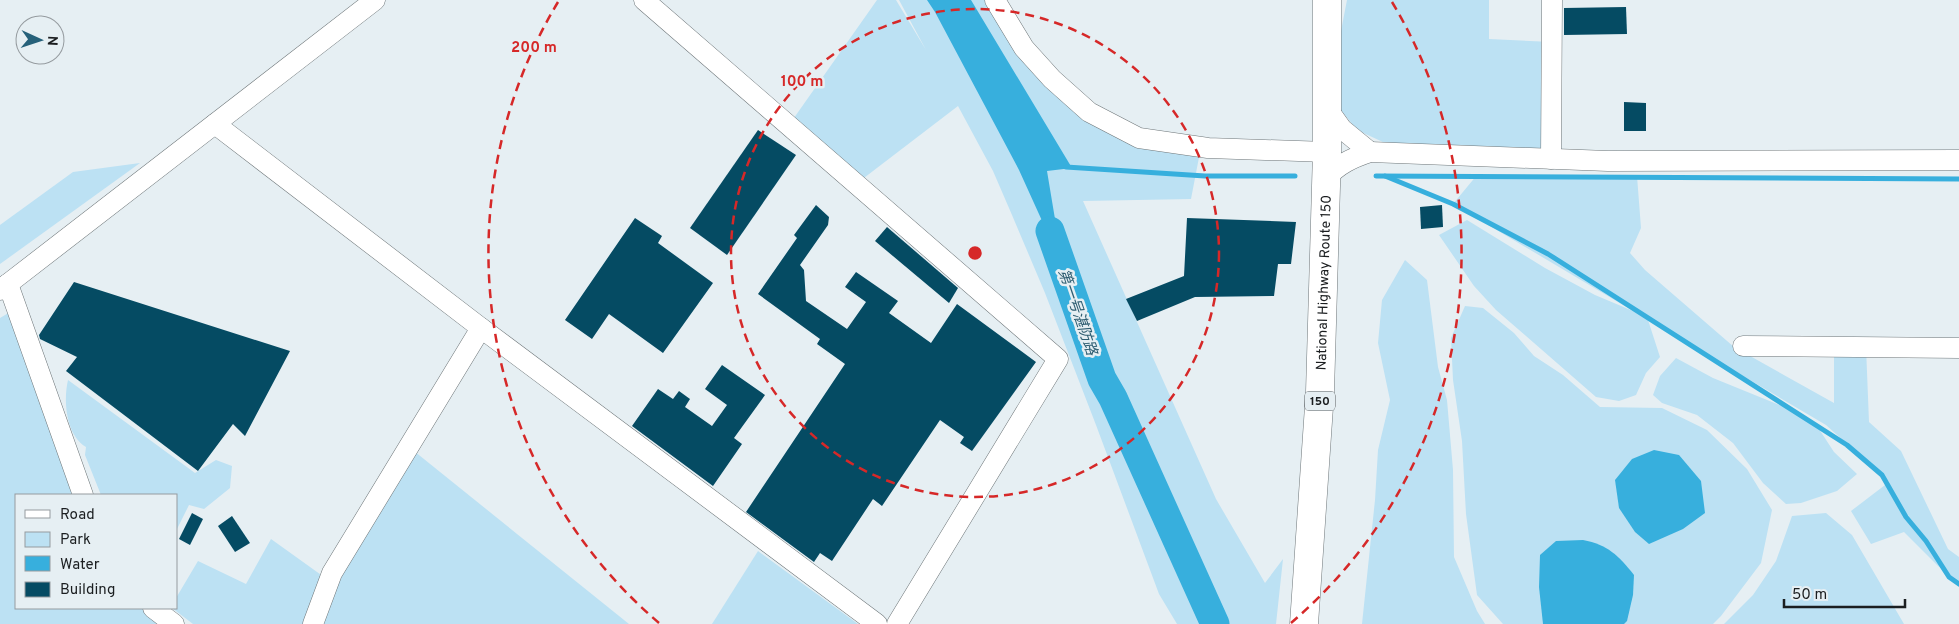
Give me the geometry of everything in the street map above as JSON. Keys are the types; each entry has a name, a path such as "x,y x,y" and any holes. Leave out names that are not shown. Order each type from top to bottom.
{"highway":[{"name":"National Highway Route 150","path":"1304,624 1320,392 1327,165 1327,0"}],"street":[{"path":"83,494 4,287 375,0"},
{"path":"644,0 1058,359 897,624"},
{"path":"995,0 1024,48 1052,79 1089,112 1139,138 1337,166 1351,158 1370,152 1608,161 1959,160"},
{"path":"1551,159 1552,0"},
{"path":"1327,108 1342,129 1370,152"},
{"path":"215,124 480,328 877,624"},
{"path":"313,624 332,573 480,328"},
{"path":"1743,346 1959,348"},
{"path":"154,609 174,624"}],"green space":[{"path":"877,0 896,0 926,50 899,0 993,0 1100,118 1201,147 1191,199 1083,201 1216,499 1265,583 1283,559 1276,624 1177,624 1159,594 1045,293 993,171 958,106 856,184 789,125"},
{"path":"1347,0 1489,0 1489,39 1552,42 1551,153 1385,143 1357,130 1340,109 1341,31"},
{"path":"140,163 0,264 0,225 73,172"},
{"path":"1477,175 1637,176 1641,228 1630,253 1645,270 1734,347 1834,403 1834,347 1866,347 1869,422 1901,451 1948,549 1959,557 1959,582 1938,566 1904,532 1871,544 1851,511 1889,482 1826,425 1648,320 1660,357 1646,373 1636,395 1619,401 1596,397 1496,310 1474,286 1439,235 1467,220 1545,268 1595,295 1633,311 1453,204"},
{"path":"1405,260 1427,280 1438,367 1447,400 1453,470 1454,557 1477,611 1485,624 1362,624 1375,500 1378,450 1390,400 1378,343 1382,300"},
{"path":"1465,306 1483,308 1514,333 1534,356 1563,375 1600,407 1662,408 1707,430 1747,469 1772,510 1761,563 1713,624 1503,624 1477,595 1466,514 1462,441 1453,380 1451,338"},
{"path":"17,308 85,494 15,494 15,609 155,609 173,624 0,624 0,318"},
{"path":"1676,358 1713,378 1792,410 1817,426 1834,452 1857,474 1837,491 1801,503 1786,504 1763,483 1733,443 1697,415 1662,403 1653,395 1660,376"},
{"path":"68,380 195,473 216,460 232,466 230,488 204,509 189,505 178,527 178,494 101,494 85,455 86,447 79,442 70,426 66,407"},
{"path":"409,447 629,624 313,624"},
{"path":"1826,513 1852,535 1904,624 1724,624 1753,595 1776,561 1792,516"},
{"path":"271,539 324,577 306,624 193,624 173,609 178,609 178,595 198,561 246,584"},
{"path":"758,551 858,624 712,624"}],"water":[{"path":"927,0 971,0 1072,168 1047,171 1063,267 1019,170"},
{"path":"1654,450 1679,455 1701,481 1705,513 1683,529 1649,544 1635,532 1619,508 1615,480 1632,459"},
{"path":"1583,540 1592,542 1612,552 1634,575 1633,595 1627,621 1624,624 1543,624 1539,587 1540,555 1556,541"}],"building":[{"path":"1626,7 1627,34 1564,35 1564,8"},
{"path":"1624,102 1646,103 1646,131 1624,131"},
{"path":"758,130 796,155 727,255 690,228"},
{"path":"816,205 829,217 828,225 800,265 804,270 806,301 847,329 866,302 845,287 856,272 898,301 889,313 931,343 957,304 1036,362 972,451 960,443 964,437 940,420 882,506 873,499 832,561 820,553 814,562 746,512 845,364 817,344 820,339 758,294 797,238 794,235"},
{"path":"1442,205 1443,227 1421,229 1420,207"},
{"path":"635,218 662,236 658,243 713,283 663,353 609,314 592,339 565,320"},
{"path":"1187,218 1296,222 1291,264 1278,264 1274,296 1195,297 1137,321 1126,299 1184,276"},
{"path":"887,227 958,288 949,303 875,241"},
{"path":"74,282 290,351 245,436 233,424 198,471 66,371 77,357 40,339 39,335"},
{"path":"722,365 765,395 734,438 742,444 713,486 632,426 658,389 673,399 679,391 690,399 685,407 712,426 727,405 705,389"},
{"path":"192,513 203,519 190,545 179,539"},
{"path":"232,516 250,543 235,552 218,526"}],"waterway":[{"path":"1066,167 1205,176 1295,176"},
{"path":"1376,176 1959,179"},
{"path":"1385,176 1453,204 1548,254 1847,445 1882,475 1906,517 1926,541 1949,577 1959,584"},
{"name":"第一号湛防路","path":"1050,231 1102,379 1113,398 1215,624"}]}
